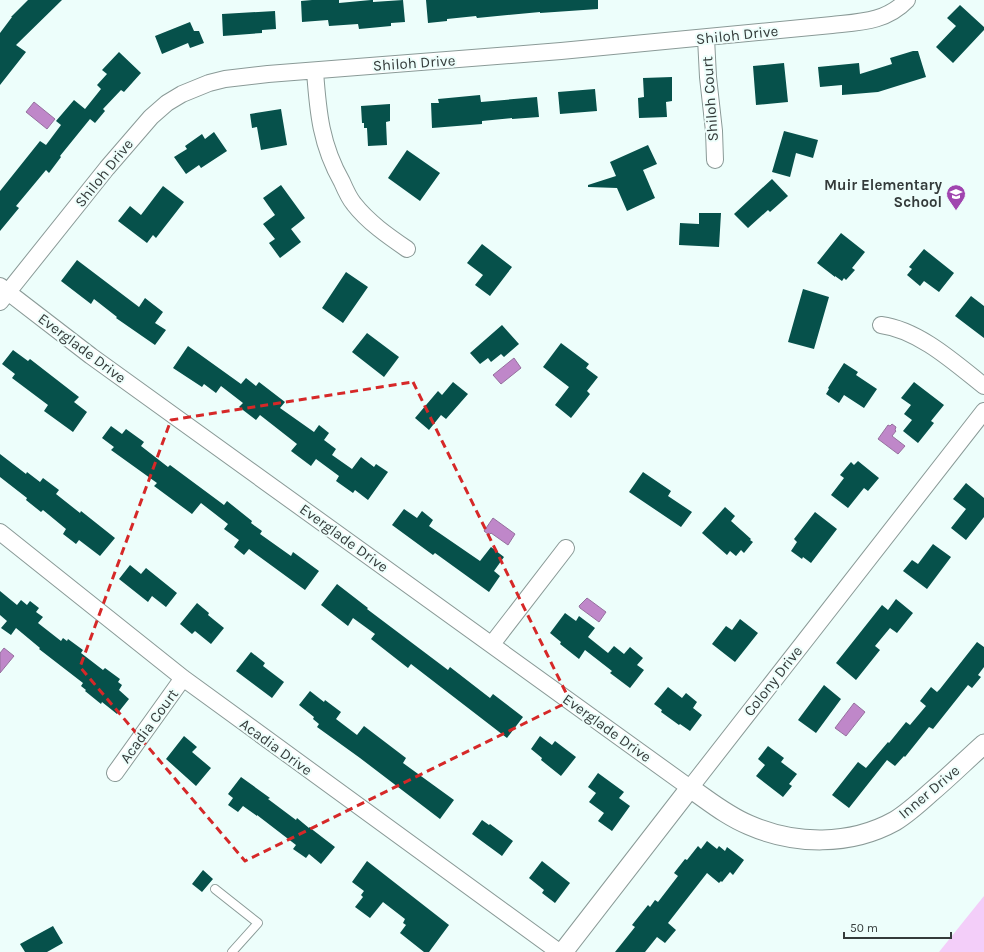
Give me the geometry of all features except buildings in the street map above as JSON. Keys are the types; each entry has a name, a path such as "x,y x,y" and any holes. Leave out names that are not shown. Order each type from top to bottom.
{"street":[{"name":"Shiloh Drive","path":"2,294 148,119 167,103 182,94 209,83 225,79 268,74 706,38 874,20 889,14 907,0"},
{"name":"Shiloh Court","path":"706,38 715,160"},
{"path":"315,71 317,105 321,130 334,168 353,203 370,221 407,249"},
{"name":"Everglade Drive","path":"2,294 91,356 690,788"},
{"path":"881,325 911,334 984,386"},
{"name":"Colony Drive","path":"563,952 984,411"},
{"name":"Acadia Drive","path":"0,532 183,678 559,952"},
{"path":"492,644 566,548"},
{"name":"Acadia Court","path":"115,773 183,678"},
{"name":"Inner Drive","path":"690,788 721,810 748,825 780,836 802,840 831,840 862,834 877,829 895,820 913,808 984,744"}],"lane":[{"path":"215,889 258,923 232,952"}],"highlighted area":[{"path":"413,382 570,701 245,861 80,667 171,420"}],"shaded area":[{"path":"34,102 55,119 47,129 26,112"},
{"path":"514,358 521,368 501,384 493,375"},
{"path":"892,424 896,427 896,431 892,436 905,446 898,454 878,439 888,425 890,426"},
{"path":"493,518 515,534 508,545 491,533 489,535 484,531"},
{"path":"587,598 606,612 599,622 579,606"},
{"path":"4,648 14,656 0,673 0,653"},
{"path":"854,703 865,712 846,736 835,728"},
{"path":"984,896 984,952 939,952"}],"place":[{"name":"Muir Elementary School","path":"956,211"}]}
